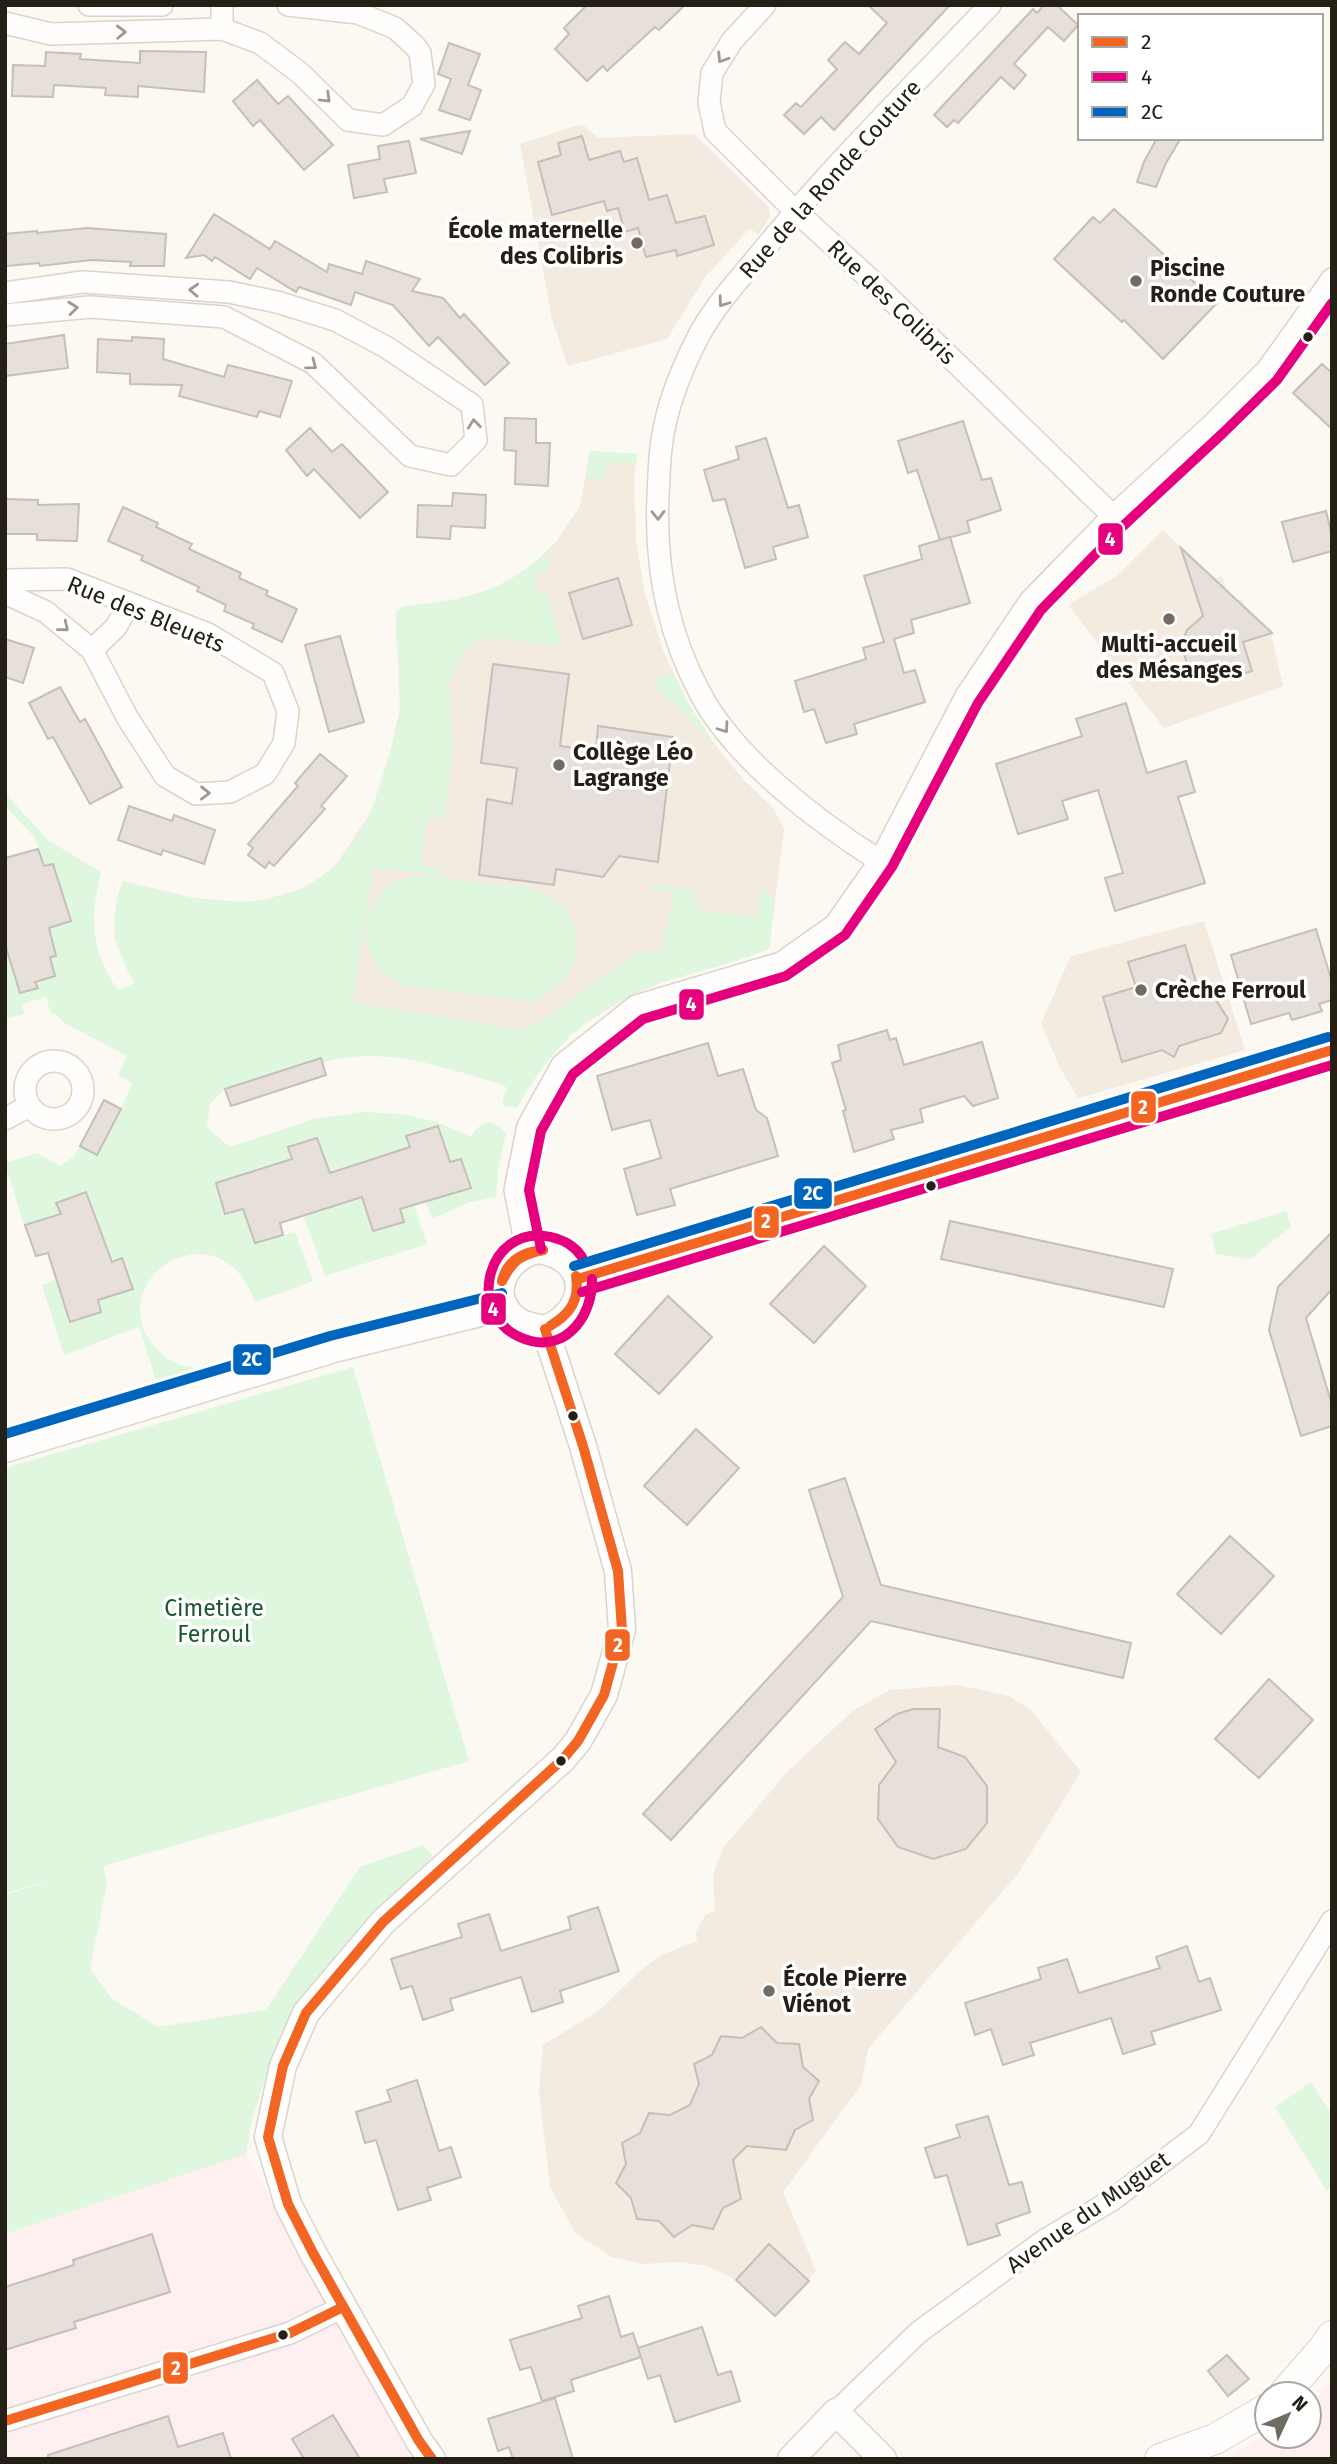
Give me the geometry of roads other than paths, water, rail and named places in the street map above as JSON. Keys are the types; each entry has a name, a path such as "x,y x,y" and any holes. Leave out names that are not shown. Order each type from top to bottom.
{"main road":[{"path":"1296,2380 1332,2336"},
{"path":"1160,2459 1215,2439 1253,2417"}],"street":[{"path":"75,34 79,5"},
{"path":"89,5 162,5"},
{"path":"222,5 222,29"},
{"path":"5,23 51,34 222,29 260,43 300,73 348,120 383,125 412,106 424,84 420,53 395,28 358,13 288,5"},
{"name":"Rue des Colibris","path":"765,5 732,41 712,73 709,102 715,131 1113,516"},
{"name":"Rue de la Ronde Couture","path":"880,861 852,844 787,795 731,737 699,693 673,631 661,579 657,510 661,445 674,394 698,335 735,285 796,210 990,5"},
{"path":"527,1252 515,1190 527,1126 562,1065 636,1006 781,963 835,925 880,861 966,696 1030,601 1113,516 1267,370 1332,278"},
{"path":"5,293 83,282 229,292 277,302 335,320 386,346 472,405 476,440 451,465 410,456 313,363 224,317 90,307 5,315"},
{"path":"224,317 229,292"},
{"path":"270,341 277,302"},
{"name":"Rue des Bleuets","path":"5,580 67,579 208,634 273,673 288,711 284,743 265,774 230,792 196,794 165,776 127,718 92,650 46,612 5,593"},
{"path":"92,650 117,627 129,603"},
{"path":"578,1279 1332,1050"},
{"path":"5,1119 29,1106"},
{"path":"552,1251 564,1258 578,1279 579,1294 575,1307 567,1317 545,1329 528,1326 516,1320 505,1307 501,1284 505,1271 514,1260 527,1252 552,1251"},
{"path":"5,1449 334,1349 505,1307"},
{"path":"432,2459 419,2441 343,2307 288,2204 268,2137 283,2066 306,2013 383,1922 545,1776 578,1741 604,1695 622,1630 618,1571 583,1446 545,1329"},
{"name":"Avenue du Muguet","path":"791,2459 919,2332 1045,2240 1112,2200 1199,2134 1332,1921"},
{"path":"5,2421 290,2333 343,2307"},
{"path":"836,2412 883,2459"}],"place":[{"name":"École maternelle des Colibris","path":"637,243"},
{"name":"Piscine Ronde Couture","path":"1136,281"},
{"name":"Multi-accueil des Mésanges","path":"1169,619"},
{"name":"Collège Léo Lagrange","path":"559,765"},
{"name":"Crèche Ferroul","path":"1141,990"},
{"name":"École Pierre Viénot","path":"769,1991"}],"park label":[{"name":"Cimetière Ferroul","path":"214,1621"}]}
